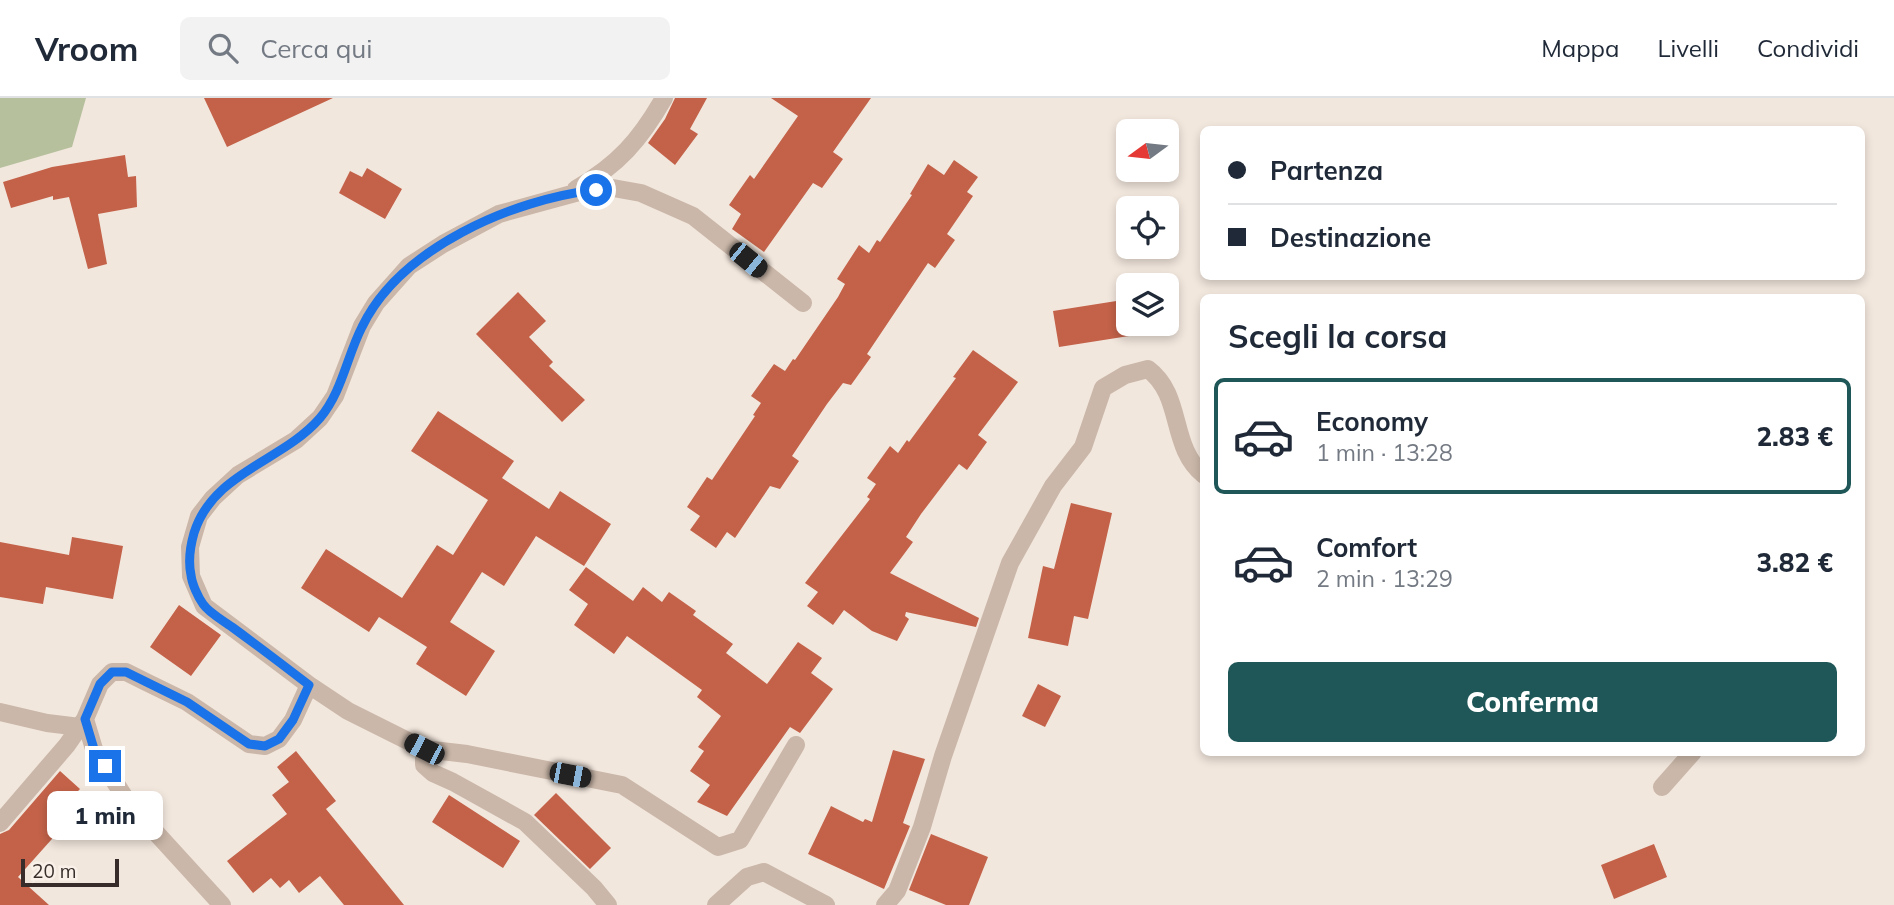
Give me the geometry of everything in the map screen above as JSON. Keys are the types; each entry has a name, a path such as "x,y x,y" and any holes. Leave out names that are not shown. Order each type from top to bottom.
{"street":[{"path":"567,195 622,156 636,142 664,98"},
{"path":"796,745 740,840 718,846 622,785 467,754 424,749 348,711 204,606 191,576 190,547 199,516 213,498 238,475 296,440 320,418 335,396 362,326 376,303 409,266 499,214 567,195 613,188 641,193 693,216 803,303"},
{"path":"885,905 897,891 922,827 943,755 1010,563 1054,486 1083,447 1103,388 1125,374 1148,369 1160,379 1174,410 1185,452 1200,472"},
{"path":"0,823 83,723 100,684 112,672 126,672 187,702 249,744 265,746 279,739 293,720 309,685"},
{"path":"0,712 47,723 83,723"},
{"path":"83,723 94,749 127,801 222,905"},
{"path":"424,749 424,765 433,773 525,822 594,888 608,905"},
{"path":"1662,788 1690,756"},
{"path":"716,905 747,877 764,872 826,905"}],"green space":[{"path":"0,98 86,98 72,147 0,168"}],"building":[{"path":"204,98 333,98 227,147"},
{"path":"675,98 707,98 690,129 698,134 675,165 648,143 665,119"},
{"path":"771,98 871,98 833,152 843,159 822,188 813,183 764,252 732,229 741,214 729,205 750,175 754,179 798,116"},
{"path":"125,155 128,177 136,176 137,207 98,214 107,264 88,269 69,197 53,200 53,196 11,208 3,182 52,167"},
{"path":"954,160 978,177 967,192 973,196 947,234 955,240 935,268 928,263 867,354 871,357 851,385 843,383 827,404 792,456 799,461 780,489 770,486 735,538 727,532 716,548 690,530 700,516 687,507 707,477 712,480 755,416 753,415 761,403 751,396 774,364 785,371 793,359 795,360 838,297 845,284 837,279 859,245 869,253 877,240 880,242 912,195 910,194 928,164 944,175"},
{"path":"367,168 402,189 385,219 339,193 350,171 362,177"},
{"path":"518,292 546,321 529,337 553,362 549,366 585,400 562,422 476,334"},
{"path":"1116,301 1116,336 1129,336 1059,347 1053,311"},
{"path":"973,350 1018,382 978,435 987,442 967,470 959,464 921,514 906,537 913,542 890,573 979,618 976,627 906,612 905,616 909,619 897,641 872,631 844,610 833,625 807,606 818,592 805,583 870,499 867,497 876,484 867,478 890,446 898,453 907,440 909,442"},
{"path":"438,411 514,461 502,478 549,509 560,491 611,524 584,566 536,536 504,586 482,572 450,622 495,651 466,696 416,664 427,647 379,617 369,632 301,588 326,549 402,598 437,545 453,555 488,500 411,451"},
{"path":"1071,503 1112,513 1088,619 1074,616 1068,646 1028,638 1043,566 1054,569"},
{"path":"72,537 123,546 113,599 46,587 43,604 0,597 0,542 69,555"},
{"path":"586,567 633,601 643,587 662,602 669,592 696,611 693,615 733,644 726,653 767,684 798,642 822,658 811,673 833,689 800,733 790,727 727,816 697,802 710,785 690,771 704,751 698,747 721,716 697,697 702,690 627,636 614,654 574,625 588,604 569,590"},
{"path":"179,605 221,635 191,676 150,647"},
{"path":"1038,684 1061,696 1045,727 1022,716"},
{"path":"893,750 925,759 903,823 910,826 884,889 808,854 831,806 863,822 865,819 872,822"},
{"path":"296,751 336,801 326,809 404,905 344,905 320,876 299,893 289,880 280,888 271,878 253,893 227,861 287,814 272,795 289,782 277,767"},
{"path":"60,771 80,789 63,807 69,812 65,817 68,821 18,877 49,905 0,905 0,834 9,830"},
{"path":"556,793 611,848 590,869 534,815"},
{"path":"449,795 520,841 503,868 432,822"},
{"path":"931,834 988,857 969,905 946,905 909,890"},
{"path":"1654,844 1667,877 1614,899 1601,865"}],"route":[{"path":"105,766 94,749 85,719 100,684 112,672 126,672 187,702 249,744 265,746 279,739 293,720 309,685 204,606 191,576 190,547 199,516 213,498 238,475 296,440 320,418 335,396 362,326 376,303 409,266 499,214 579,192 596,190"}]}
